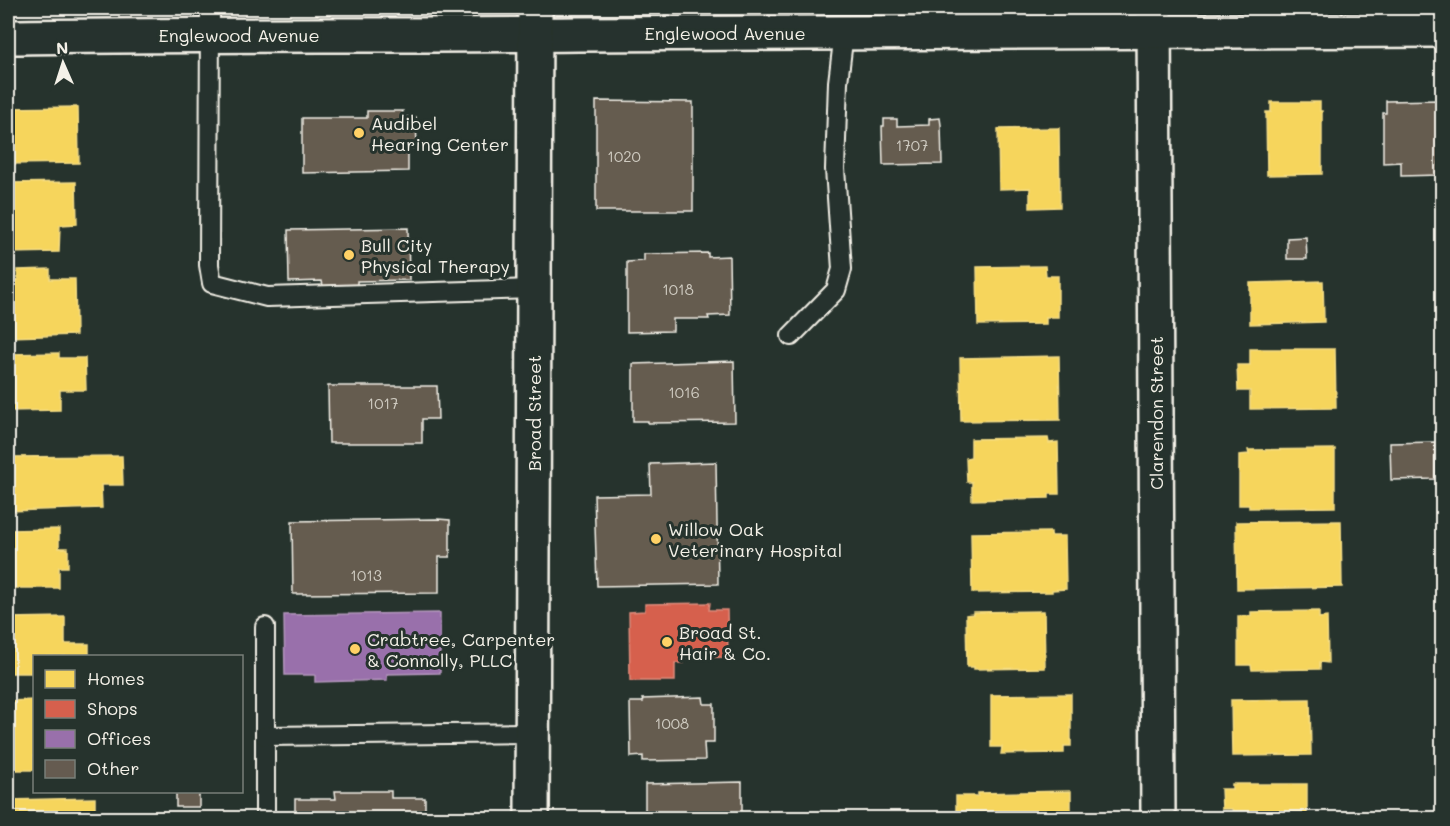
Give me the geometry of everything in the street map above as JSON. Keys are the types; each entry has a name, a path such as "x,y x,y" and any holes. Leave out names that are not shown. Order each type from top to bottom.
{"street":[{"name":"Englewood Avenue","path":"8,36 210,21 475,36 535,21 844,33 1154,20 1443,30"},
{"name":"Clarendon Street","path":"1154,20 1158,819"},
{"name":"Broad Street","path":"531,819 535,21"}],"lane":[{"path":"210,21 209,265 212,283 267,297 534,289"},
{"path":"791,336 836,290 842,269 835,169 838,82 844,33"},
{"path":"265,627 265,819"},
{"path":"265,736 532,733"}],"building: Homes":[{"path":"1271,102 1320,102 1322,174 1267,175 1266,112 1271,112"},
{"path":"78,107 79,163 8,164 8,108"},
{"path":"1059,128 1060,207 1030,208 1030,188 999,189 998,129"},
{"path":"76,182 77,224 60,225 59,252 8,253 8,183"},
{"path":"1045,266 1046,276 1058,276 1058,317 1046,317 1046,324 978,325 977,267"},
{"path":"50,269 50,279 75,279 76,335 8,337 8,280 18,280 17,270"},
{"path":"1323,281 1324,322 1250,324 1250,283"},
{"path":"1250,349 1335,349 1336,408 1250,409 1250,391 1238,391 1237,365 1250,365"},
{"path":"59,353 59,358 85,358 86,390 60,390 60,410 8,411 8,354"},
{"path":"1059,356 1060,420 961,421 960,358"},
{"path":"1048,438 1049,443 1058,442 1059,494 1049,494 1049,498 972,500 972,482 967,482 966,458 971,457 971,439"},
{"path":"1335,449 1335,507 1249,508 1249,505 1239,505 1239,455 1249,454 1248,450"},
{"path":"122,456 123,485 101,485 102,508 8,511 8,457"},
{"path":"1341,521 1342,587 1237,589 1236,522"},
{"path":"59,529 59,548 68,548 68,567 59,567 59,588 8,588 8,530"},
{"path":"1051,532 1051,536 1065,536 1066,589 1052,590 1052,592 972,593 971,533"},
{"path":"1044,611 1045,668 974,669 974,667 967,667 966,615 973,614 973,612"},
{"path":"1319,611 1319,618 1327,617 1328,663 1320,662 1320,669 1252,670 1251,665 1238,665 1238,616 1251,616 1251,612"},
{"path":"65,617 65,644 89,644 89,655 33,655 33,673 8,673 8,618"},
{"path":"1071,694 1071,746 1064,746 1064,753 1001,754 1002,747 991,747 991,695"},
{"path":"1310,699 1311,755 1232,756 1231,700"},
{"path":"33,700 33,770 8,770 8,701"},
{"path":"1232,784 1307,784 1307,818 1222,818 1222,816 1233,815 1232,809 1222,809 1221,789 1232,789"},
{"path":"1071,791 1071,818 956,818 956,796 978,796 978,793"},
{"path":"95,798 95,818 8,818 8,800"}],"building: Shops":[{"path":"710,603 709,610 727,610 728,657 682,658 683,663 675,663 675,681 630,681 629,612 645,611 645,604"}],"building: Offices":[{"path":"440,613 440,673 387,674 387,680 315,682 315,675 285,675 284,615"}],"building: Other":[{"path":"1440,100 1442,162 1439,162 1439,175 1401,176 1401,162 1383,163 1383,113 1386,113 1386,101"},
{"path":"596,101 693,102 693,211 596,211"},
{"name":"Audibel Hearing Center","path":"367,111 403,111 402,117 416,117 417,148 408,148 408,171 302,173 302,118 367,118"},
{"path":"940,118 942,164 883,165 882,126 884,126 884,119 897,119 897,126 929,125 929,119"},
{"name":"Bull City Physical Therapy","path":"408,228 409,280 357,281 357,287 323,286 322,281 289,282 288,230"},
{"path":"1306,237 1307,259 1287,259 1287,238"},
{"path":"708,253 708,257 729,256 730,315 708,316 709,319 673,319 673,331 627,332 627,262 644,261 644,254"},
{"path":"734,361 735,422 648,423 648,421 633,421 633,364"},
{"path":"328,386 437,386 438,419 422,419 422,443 329,443"},
{"path":"1435,442 1435,479 1391,480 1390,443"},
{"name":"Willow Oak Veterinary Hospital","path":"716,462 718,584 597,586 594,495 651,494 650,464"},
{"path":"450,520 450,557 439,557 439,593 293,594 292,521"},
{"path":"703,697 704,704 714,704 714,743 704,743 705,760 643,761 643,756 631,757 630,702 643,702 642,699"},
{"path":"742,782 742,818 645,818 645,784"},
{"path":"335,791 391,791 391,798 425,798 425,818 295,818 295,799 336,799"},
{"path":"176,793 199,793 199,807 176,807"}],"place":[{"name":"Audibel Hearing Center","path":"359,133"},
{"name":"Bull City Physical Therapy","path":"349,255"},
{"name":"Willow Oak Veterinary Hospital","path":"656,539"},
{"name":"Broad St. Hair & Co.","path":"667,642"},
{"name":"Crabtree, Carpenter & Connolly, PLLC","path":"355,649"}]}
